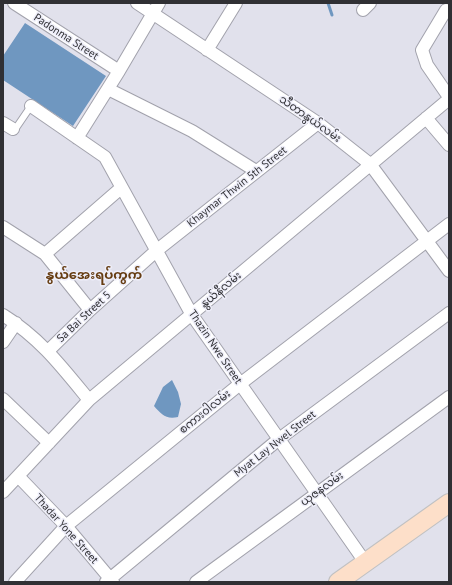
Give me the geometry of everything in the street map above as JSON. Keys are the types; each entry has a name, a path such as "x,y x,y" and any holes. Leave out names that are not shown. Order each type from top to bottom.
{"main road":[{"path":"338,582 449,503"}],"street":[{"name":"Padonma Street","path":"14,3 119,71"},
{"name":"သီတာနွယ်လမ်း","path":"137,3 156,8 207,50 318,122 370,164 449,271"},
{"path":"207,50 236,3"},
{"path":"77,138 156,8"},
{"path":"444,8 422,50 427,65 449,98"},
{"path":"108,89 192,131 256,172"},
{"name":"နွယ်နီလမ်း","path":"3,491 89,400 449,98"},
{"name":"Thazin Nwe Street","path":"31,106 104,157 192,315 365,562"},
{"path":"426,118 449,145"},
{"name":"Khaymar Thwin 5th Street","path":"156,251 318,122"},
{"path":"45,254 121,188"},
{"name":"စကား၀ါလမ်း","path":"15,582 66,526 240,384 449,224"},
{"path":"3,227 45,254 90,310"},
{"name":"Sa Bai Street 5","path":"48,351 90,310 156,251"},
{"name":"Myat Lay Nwel Street","path":"109,581 279,439 449,313"},
{"name":"Sa Bai Street 5","path":"3,315 16,323 48,351 89,400"},
{"path":"3,342 16,323"},
{"name":"ယုဇနလမ်း","path":"196,582 449,397"},
{"path":"3,399 49,443"},
{"name":"Thadar Yone Street","path":"18,476 66,526 109,581"}],"lane":[{"path":"8,126 16,128 31,106"}],"water":[{"path":"25,23 106,76 73,126 3,80 3,56"},
{"path":"172,380 178,392 181,404 178,417 170,418 164,416 154,406 163,387"}],"waterway":[{"path":"328,3 332,15"}],"district":[{"name":"နွယ်အေးရပ်ကွက်","path":"94,275"}]}
